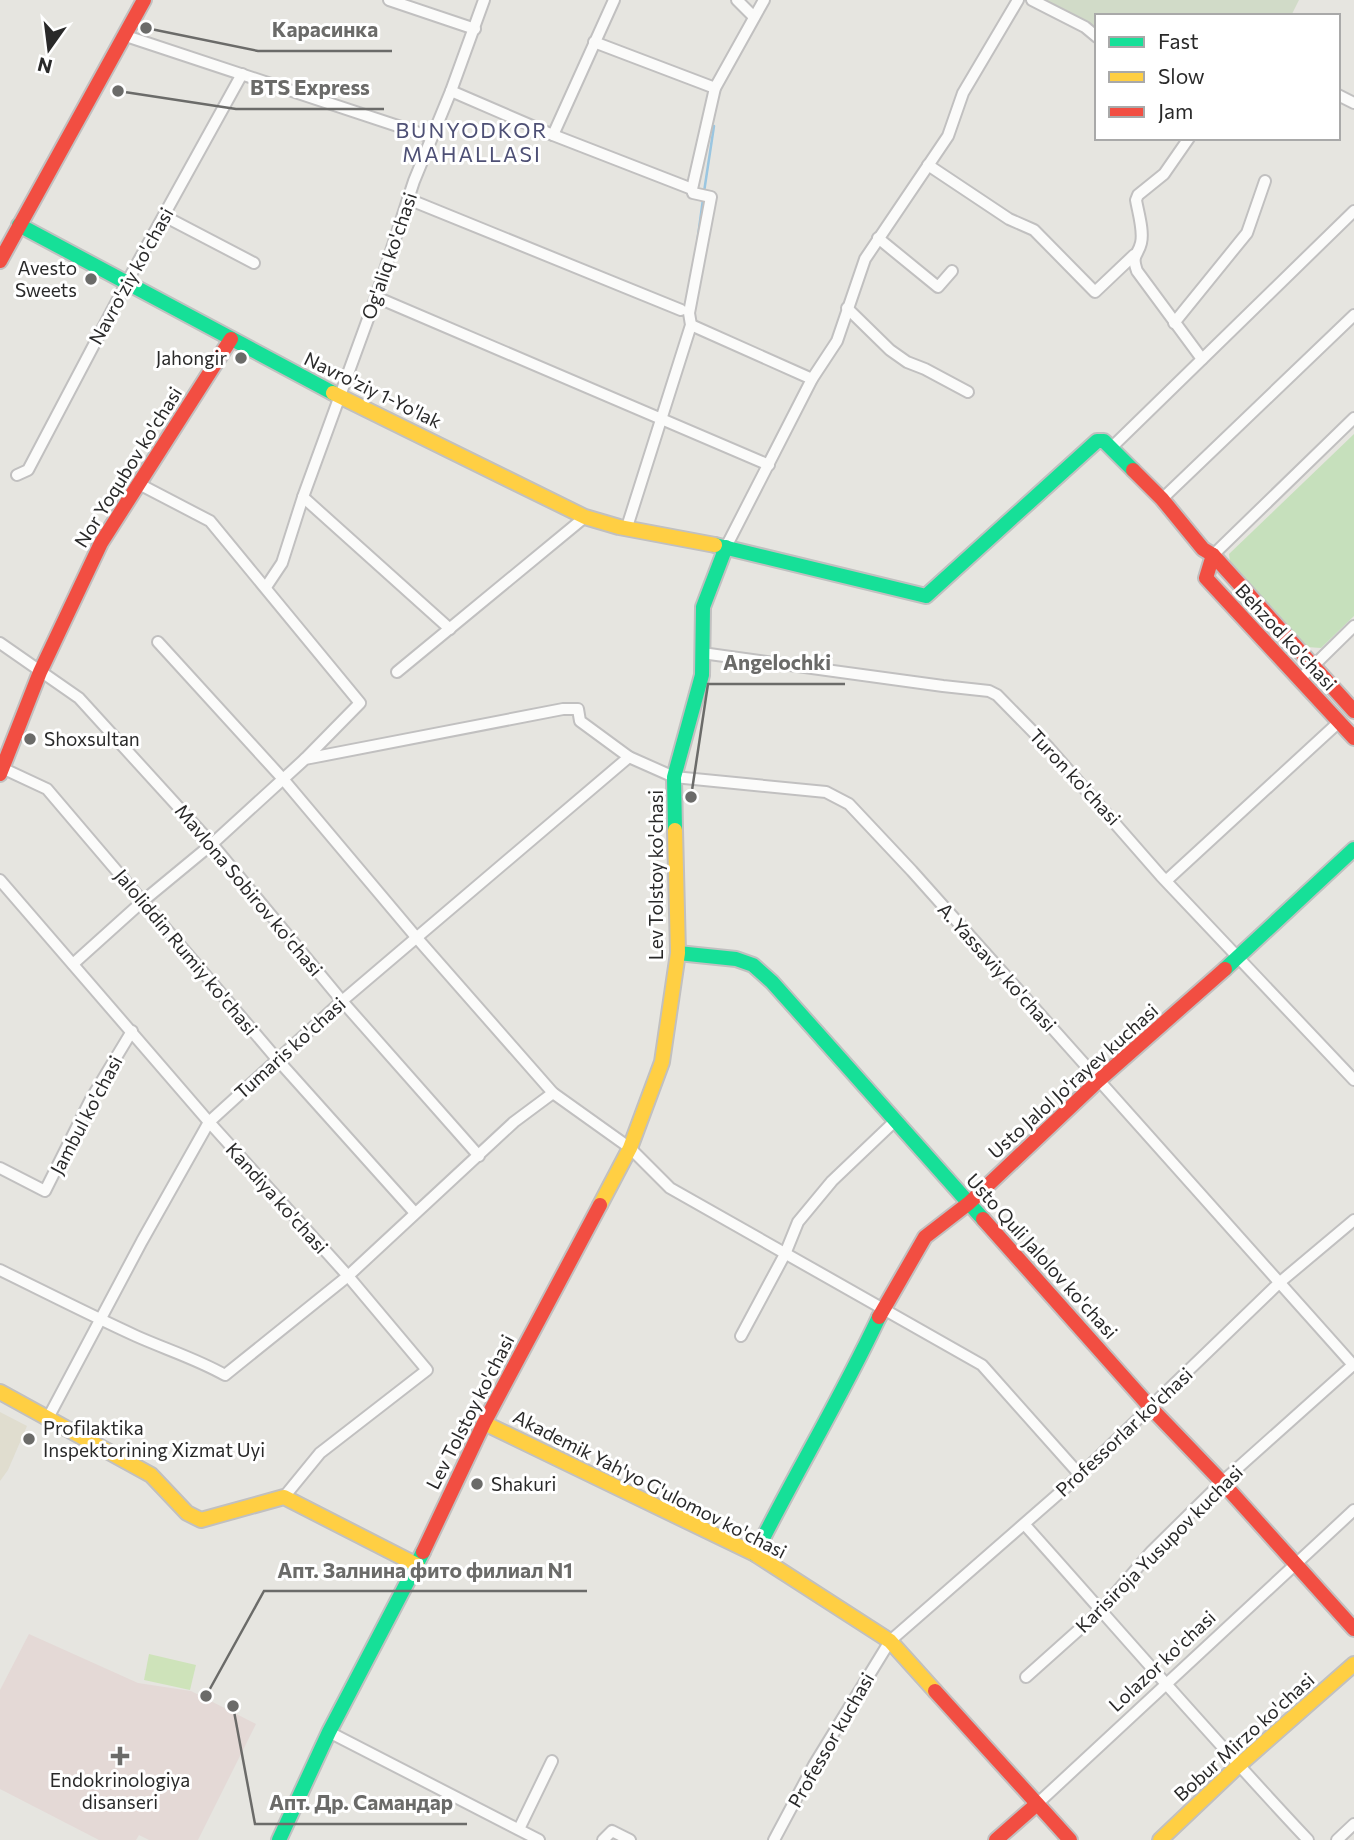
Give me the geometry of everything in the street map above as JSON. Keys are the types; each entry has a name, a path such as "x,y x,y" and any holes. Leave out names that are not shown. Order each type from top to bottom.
{"street":[{"path":"0,261 144,0"},
{"path":"389,0 475,29"},
{"name":"Og'aliq ko'chasi","path":"266,587 282,563 408,199 484,0"},
{"path":"553,135 614,0"},
{"path":"737,0 754,17"},
{"path":"695,192 715,88 764,0"},
{"name":"Lev Tolstoy ko'chasi","path":"279,1840 328,1732 417,1565 484,1423 630,1148 662,1062 678,953 674,777 702,674 703,607 726,548 812,379 837,341 865,259 948,136 963,93 1018,0"},
{"path":"1032,0 1085,27 1095,35"},
{"path":"123,35 431,136"},
{"path":"594,42 715,88"},
{"name":"Navro'ziy ko'chasi","path":"17,475 28,470 127,282 242,74"},
{"path":"451,91 553,135 711,197 689,313 691,326 627,527"},
{"path":"928,165 1009,219 1034,230 1096,292 1134,255 1141,242 1136,200 1138,195 1164,174 1188,140"},
{"path":"1174,323 1247,233 1265,181"},
{"path":"408,199 681,310"},
{"path":"1354,211 1111,448 1162,499 1203,549 1213,555 1354,711"},
{"path":"164,216 254,263"},
{"name":"Navro'ziy 1-Yo'lak","path":"19,225 230,339 585,517 926,596 1097,441 1104,441 1111,448"},
{"path":"878,238 938,287 952,271"},
{"path":"1134,255 1137,271 1202,359"},
{"path":"376,297 769,465"},
{"path":"847,308 899,356 968,392"},
{"path":"1162,499 1354,315"},
{"path":"691,326 812,379"},
{"name":"Nor Yoqubov ko'chasi","path":"1,771 40,672 101,543 230,339"},
{"path":"1213,555 1354,418"},
{"path":"74,964 305,759 360,702 210,521 139,484"},
{"path":"303,497 450,629"},
{"path":"397,672 585,517"},
{"name":"Behzod ko'chasi","path":"1213,555 1206,578 1354,738"},
{"path":"1299,680 1354,626"},
{"path":"158,642 283,779 416,937 553,1093 630,1148 670,1188 982,1365 1080,1475"},
{"name":"Mavlona Sobirov ko'chasi","path":"0,643 79,698 212,844 342,1000 480,1156"},
{"name":"Turon ko'chasi","path":"702,653 989,691 997,695 1049,748 1236,956 1354,1080"},
{"name":"A. Yassaviy ko'chasi","path":"305,759 563,709 578,709 580,721 629,757 674,777 826,792 849,804 1354,1365"},
{"path":"1167,880 1339,722"},
{"name":"Tumaris ko'chasi","path":"48,1418 209,1122 342,1000 629,757"},
{"name":"Jaloliddin Rumiy ko'chasi","path":"1,771 47,789 276,1058 415,1213"},
{"name":"Usto Jalol Jo'rayev kuchasi","path":"755,1553 800,1465 848,1382 883,1310 925,1237 969,1203 1098,1081 1177,1013 1354,849"},
{"name":"Kandiya ko'chasi","path":"0,880 209,1122 348,1276 427,1370 320,1453 284,1497"},
{"name":"Usto Quli Jalolov ko'chasi","path":"678,953 722,956 753,965 780,989 1151,1408 1222,1482 1354,1629"},
{"name":"Jambul ko'chasi","path":"0,1168 46,1191 91,1100 132,1031"},
{"path":"0,1270 101,1320 208,1366 225,1376 348,1276 514,1122 553,1093"},
{"path":"741,1336 785,1254 798,1222 821,1194 895,1121"},
{"name":"Professorlar ko'chasi","path":"890,1641 1080,1475 1279,1283 1354,1220"},
{"name":"Karisiroja Yusupov kuchasi","path":"1026,1677 1101,1610 1151,1552 1222,1482 1354,1365"},
{"path":"0,1392 151,1475 187,1513 201,1520 284,1497 417,1565"},
{"name":"Akademik Yah'yo G'ulomov ko'chasi","path":"484,1423 755,1553 890,1641 1070,1840"},
{"name":"Lolazor ko'chasi","path":"996,1840 1354,1510"},
{"path":"1025,1524 1167,1682 1238,1766 1308,1840"},
{"name":"Professor kuchasi","path":"774,1840 814,1765 890,1641"},
{"name":"Bobur Mirzo ko'chasi","path":"1160,1840 1238,1766 1354,1664"},
{"path":"328,1732 539,1840"},
{"path":"519,1829 552,1761"},
{"path":"1337,1840 1354,1824"},
{"path":"603,1840 612,1831 630,1840"}],"shaded area":[{"path":"0,1412 27,1426 8,1470 0,1481"},
{"name":"Endokrinologiya disanseri","path":"29,1634 138,1683 191,1691 256,1724 198,1840 149,1840 139,1835 136,1840 99,1840 0,1789 0,1690"}],"green space":[{"path":"1032,0 1299,0 1292,14 1095,14 1095,38"},
{"path":"1354,434 1354,616 1321,648 1307,647 1230,562 1229,554"},
{"path":"149,1654 196,1665 190,1690 144,1680"}],"waterway":[{"path":"704,192 714,126"},
{"path":"697,244 703,199"}],"traffic: fast":[{"path":"19,225 333,393"},
{"path":"715,545 926,596 1097,441 1104,441 1133,470"},
{"path":"675,830 674,777 702,675 703,607 726,547"},
{"path":"1225,969 1354,849"},
{"path":"678,953 736,959 753,965 772,982 983,1219"},
{"path":"755,1554 879,1317"},
{"path":"279,1840 329,1732 423,1552"}],"traffic: slow":[{"path":"333,393 585,517 619,527 715,545"},
{"path":"600,1205 630,1148 662,1062 678,953 675,830"},
{"path":"0,1392 151,1475 187,1513 201,1520 284,1497 417,1565"},
{"path":"484,1423 755,1554 890,1641 935,1691"},
{"path":"1160,1840 1238,1766 1354,1664"}],"traffic: jam":[{"path":"0,261 144,0"},
{"path":"0,774 40,672 101,543 231,339"},
{"path":"1133,470 1354,711"},
{"path":"1213,555 1206,578 1354,738"},
{"path":"879,1317 925,1237 969,1203 1098,1081 1225,969"},
{"path":"423,1552 484,1423 600,1205"},
{"path":"983,1219 1151,1408 1222,1482 1354,1629"},
{"path":"935,1691 1070,1840"},
{"path":"996,1840 1037,1804"}],"place":[{"name":"Карасинка","path":"146,28"},
{"name":"BTS Express","path":"118,91"},
{"name":"Avesto Sweets","path":"91,279"},
{"name":"Jahongir","path":"241,358"},
{"name":"Shoxsultan","path":"30,739"},
{"name":"Angelochki","path":"691,797"},
{"name":"Profilaktika Inspektorining Xizmat Uyi","path":"29,1439"},
{"name":"Shakuri","path":"477,1484"},
{"name":"Апт. Залнина фито филиал N1","path":"206,1696"},
{"name":"Апт. Др. Самандар","path":"233,1706"},
{"name":"Endokrinologiya disanseri","path":"120,1756"}],"district":[{"name":"BUNYODKOR MAHALLASI","path":"472,143"}]}
